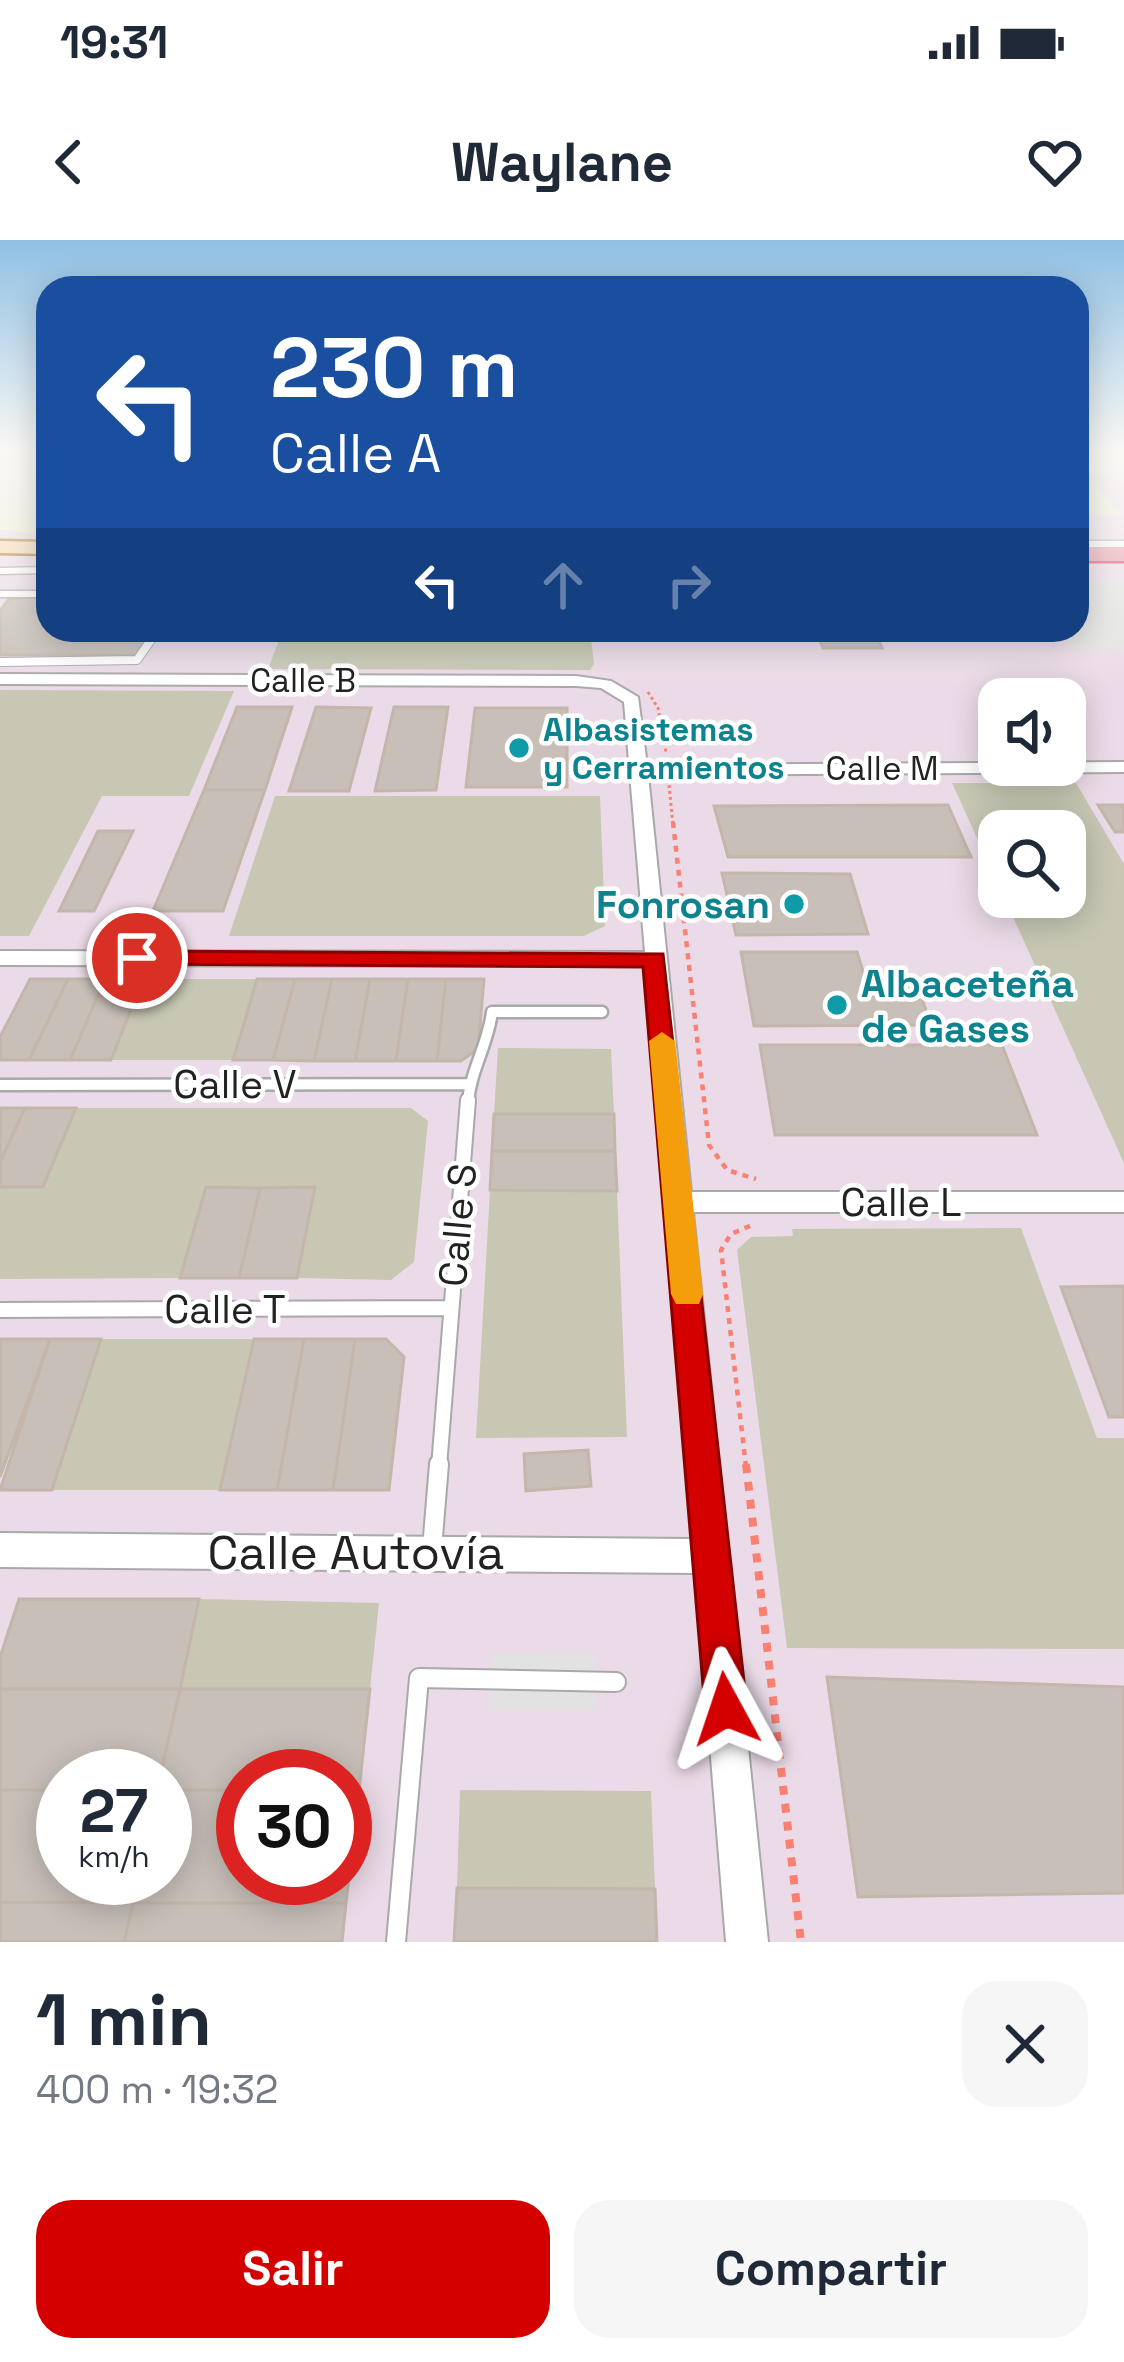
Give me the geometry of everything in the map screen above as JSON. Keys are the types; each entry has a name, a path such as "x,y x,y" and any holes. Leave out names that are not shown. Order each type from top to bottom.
{"highway":[{"path":"1089,550 1124,550"}],"main road":[{"path":"0,547 36,551"},
{"path":"0,557 36,553"}],"street":[{"name":"Calle B","path":"0,680 605,684 632,700 639,770"},
{"name":"Calle M","path":"639,770 1124,767"},
{"path":"639,770 747,1942"},
{"path":"0,958 654,959"},
{"name":"Calle L","path":"679,1202 1124,1202"},
{"name":"Calle Autovía","path":"0,1550 712,1556"}],"lane":[{"path":"2,594 23,570"},
{"path":"0,571 36,572"},
{"path":"2,594 35,594"},
{"path":"0,662 137,660 150,642"},
{"name":"Calle S","path":"431,1551 469,1084 488,1047 492,1012 602,1012"},
{"name":"Calle V","path":"0,1085 469,1084"},
{"name":"Calle T","path":"0,1310 450,1308"},
{"path":"396,1942 419,1678 616,1682"}],"path":[{"path":"640,686 658,708 664,752 696,759 697,777 675,781 668,791 709,1145 718,1165 737,1176 762,1180 768,1222 731,1234 721,1250 801,1942"}],"shaded area":[{"path":"0,528 36,528 36,642 1089,642 1089,528 1124,528 1124,1942 0,1942"},
{"path":"36,528 36,534 0,529"},
{"path":"1089,581 1124,582 1124,649 1073,649 1067,642 1089,642"},
{"path":"278,642 591,642 594,664 590,670 268,669"},
{"path":"0,690 234,691 189,796 102,796 29,936 0,936"},
{"path":"952,783 1078,786 1124,864 1124,1163 1013,918 1086,918 1086,810 978,810 978,840"},
{"path":"275,796 600,796 605,926 584,936 229,936"},
{"path":"143,979 257,979 233,1060 111,1060"},
{"path":"498,1048 611,1049 614,1114 494,1114"},
{"path":"76,1108 411,1108 428,1121 414,1262 391,1280 297,1278 314,1187 206,1187 180,1278 0,1279 0,1187 43,1187"},
{"path":"490,1190 617,1191 627,1437 476,1438"},
{"path":"1021,1228 1097,1438 1124,1438 1124,1649 787,1648 737,1250 751,1237 793,1236 792,1229"},
{"path":"101,1339 254,1339 220,1490 52,1490"},
{"path":"199,1599 379,1603 370,1689 180,1689"},
{"path":"491,1654 596,1655 596,1710 488,1710"},
{"path":"460,1790 651,1791 655,1889 457,1888"}],"building":[{"path":"36,598 36,642 146,642 139,655 0,655 0,611 9,599"},
{"path":"821,642 879,642 882,648 823,648"},
{"path":"237,707 292,707 265,790 204,790"},
{"path":"316,707 371,708 349,791 289,791"},
{"path":"394,707 448,707 436,790 375,791"},
{"name":"Albasistemas y Cerramientos","path":"475,708 567,708 567,787 466,787"},
{"path":"204,790 265,790 223,911 153,911"},
{"path":"948,805 971,857 728,857 714,806"},
{"path":"1098,805 1124,805 1124,832 1115,832"},
{"path":"98,831 133,831 94,911 59,911"},
{"name":"Fonrosan","path":"722,873 850,874 868,934 736,935"},
{"name":"Albaceteña de Gases","path":"741,952 857,952 867,984 917,984 931,1025 754,1026"},
{"path":"30,979 68,979 29,1060 0,1060 0,1037"},
{"path":"68,979 105,979 70,1060 29,1060"},
{"path":"105,979 143,979 111,1060 70,1060"},
{"path":"257,979 295,979 273,1060 233,1060"},
{"path":"295,979 332,979 314,1061 273,1060"},
{"path":"332,979 370,979 355,1061 314,1061"},
{"path":"370,979 408,979 396,1061 355,1061"},
{"path":"408,979 446,979 437,1061 396,1061"},
{"path":"446,979 484,979 478,1049 461,1061 437,1061"},
{"path":"760,1045 1002,1045 1037,1135 775,1135"},
{"path":"0,1108 25,1108 0,1162"},
{"path":"25,1108 76,1108 43,1187 0,1187 0,1162"},
{"path":"494,1114 614,1114 615,1151 492,1151"},
{"path":"492,1151 615,1151 617,1191 490,1190"},
{"path":"206,1187 260,1188 239,1278 180,1278"},
{"path":"315,1187 297,1278 239,1278 260,1188"},
{"path":"1124,1286 1124,1417 1109,1417 1061,1287"},
{"path":"0,1339 50,1339 0,1477"},
{"path":"50,1339 101,1339 52,1490 0,1490"},
{"path":"254,1339 304,1339 277,1490 220,1490"},
{"path":"304,1339 355,1339 333,1490 277,1490"},
{"path":"355,1339 386,1339 404,1357 389,1490 333,1490"},
{"path":"588,1450 591,1486 526,1491 524,1454"},
{"path":"19,1599 199,1599 180,1689 0,1689 0,1657"},
{"path":"827,1677 1124,1687 1124,1893 858,1897"},
{"path":"0,1689 180,1689 166,1749 36,1749 36,1790 0,1790"},
{"path":"180,1689 370,1689 363,1749 216,1749 216,1790 192,1790 192,1749 166,1749"},
{"path":"0,1790 36,1790 36,1902 0,1902"},
{"path":"192,1790 216,1790 216,1903 192,1903"},
{"path":"457,1888 655,1889 657,1942 454,1942"},
{"path":"0,1902 133,1905 124,1942 0,1942"},
{"path":"133,1905 346,1905 342,1942 124,1942"}],"slow traffic":[{"path":"662,1041 687,1294"}],"place":[{"name":"Albasistemas y Cerramientos","path":"519,748"},
{"name":"Fonrosan","path":"794,904"},
{"name":"Albaceteña de Gases","path":"837,1005"}],"route":[{"path":"137,958 654,959 726,1709"}]}
